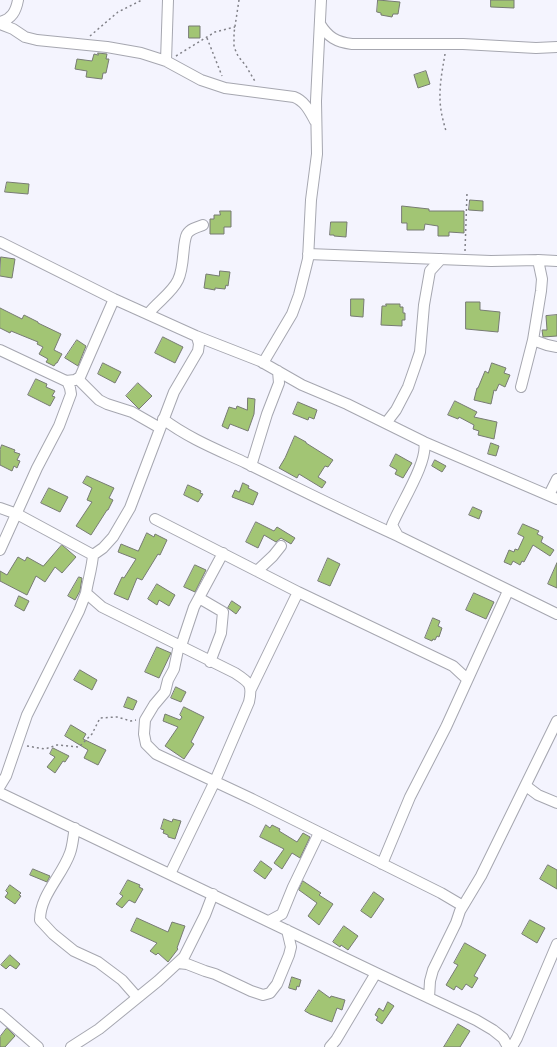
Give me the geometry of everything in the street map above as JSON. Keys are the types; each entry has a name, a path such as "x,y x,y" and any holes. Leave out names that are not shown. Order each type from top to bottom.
{"street":[{"path":"0,23 10,18 14,12 18,0"},
{"path":"167,61 168,0"},
{"path":"263,363 292,314 305,274 308,254 312,194 317,159 316,101 321,0"},
{"path":"0,23 25,37 141,52 167,61 201,80 225,88 299,98 317,123"},
{"path":"320,24 331,38 340,42 352,44 446,44 536,48 557,47"},
{"path":"148,314 175,286 179,279 182,271 187,234 196,227 203,226"},
{"path":"0,242 114,299 197,337 263,363 302,385 347,404 424,442 553,497 557,479"},
{"path":"308,254 465,260 538,260 557,262"},
{"path":"386,423 396,410 408,387 415,367 420,352 424,305 430,271 441,259"},
{"path":"521,387 533,340 542,291 542,280 538,260"},
{"path":"72,380 80,377 114,299"},
{"path":"0,786 6,776 27,715 79,611 86,593 93,567 94,555 113,537 130,508 174,392 198,351 199,344 197,337"},
{"path":"533,340 557,347"},
{"path":"0,350 72,380 106,404 175,428 334,507 398,536 557,614"},
{"path":"251,466 267,414 279,383 278,371"},
{"path":"0,550 37,468 59,426 71,394 70,388 72,380"},
{"path":"398,536 392,525 425,453 424,442"},
{"path":"0,508 17,514 94,555"},
{"path":"155,519 298,592 453,666 467,679"},
{"path":"257,571 281,546"},
{"path":"224,553 194,607 165,692 154,704 145,720 144,734 146,744 156,754 441,893 462,906"},
{"path":"382,864 410,798 446,727 508,591"},
{"path":"170,874 214,782 249,702 251,689 298,592"},
{"path":"86,593 91,599 102,607 180,645 244,679 249,683 251,689"},
{"path":"199,598 223,612 221,633 210,662"},
{"path":"429,998 430,981 433,970 456,923 462,906 469,898 481,876 557,721"},
{"path":"526,786 538,795 557,803"},
{"path":"0,793 476,1020 503,1038 508,1047"},
{"path":"75,828 71,852 40,910 40,920 53,934 74,951 98,962 122,980 137,997"},
{"path":"269,921 282,914 293,887 319,833"},
{"path":"79,1045 158,981 184,957 205,915 213,894"},
{"path":"178,963 187,964 215,974 251,992 264,995 270,993 277,984 289,956 291,947 287,930"},
{"path":"512,1047 518,1038 557,944"},
{"path":"330,1047 376,973"},
{"path":"0,1014 38,1047"}],"path":[{"path":"81,44 101,25 118,12 142,0"},
{"path":"239,0 234,47 261,93"},
{"path":"167,61 207,38 214,32 235,27"},
{"path":"207,38 225,88"},
{"path":"446,44 440,81 441,111 446,132"},
{"path":"465,260 467,193"},
{"path":"17,744 45,749 57,745 79,747 92,734 100,718 117,717 131,721 145,720"}],"building":[{"path":"378,0 400,2 398,14 393,14 392,17 381,15 381,13 377,12"},
{"path":"491,0 514,0 514,8 491,7"},
{"path":"189,26 200,26 200,38 189,38"},
{"path":"98,53 107,54 106,59 109,59 106,73 103,73 102,79 86,77 87,71 75,69 77,59 92,61 94,54 98,55"},
{"path":"426,71 430,84 418,88 414,75"},
{"path":"7,182 29,184 28,194 5,192"},
{"path":"470,200 483,201 483,211 469,210"},
{"path":"402,206 429,209 429,211 464,211 464,233 449,232 449,236 438,236 438,226 425,224 424,230 407,230 407,223 402,223"},
{"path":"220,211 231,211 231,227 224,227 224,234 210,234 210,219 214,219 214,215 220,215"},
{"path":"331,222 347,222 346,237 330,235"},
{"path":"1,257 15,259 12,278 0,276"},
{"path":"220,271 230,272 228,286 226,285 225,289 215,288 215,290 204,288 206,274 219,276"},
{"path":"351,299 364,299 363,317 351,316"},
{"path":"466,302 480,302 480,310 500,312 498,332 466,329"},
{"path":"386,304 400,304 400,307 403,307 405,320 402,320 402,326 381,325 382,306 386,306"},
{"path":"0,308 22,319 24,315 61,334 54,350 62,354 54,366 46,362 48,359 39,354 43,347 37,344 38,342 11,331 10,333 0,328"},
{"path":"557,315 557,336 543,337 542,330 547,330 546,316"},
{"path":"163,337 183,347 175,363 155,353"},
{"path":"77,340 86,346 78,366 65,358"},
{"path":"103,363 121,372 115,383 98,374"},
{"path":"492,363 506,368 504,373 510,375 505,387 499,384 496,391 494,390 491,404 474,400 477,388 485,371 488,373"},
{"path":"36,379 47,384 46,387 55,391 52,396 55,397 50,406 28,395"},
{"path":"138,383 152,396 139,409 126,396"},
{"path":"248,398 255,399 254,414 248,431 230,424 228,429 222,426 229,407 236,409 237,406 247,410"},
{"path":"455,401 477,412 474,417 497,422 494,439 478,435 479,431 473,429 474,425 459,417 458,419 448,415"},
{"path":"298,402 317,410 314,419 309,417 308,420 293,414"},
{"path":"295,436 333,460 328,467 325,466 318,477 326,482 322,488 299,474 297,478 279,468"},
{"path":"491,443 499,446 496,456 488,454"},
{"path":"2,445 15,450 14,452 20,454 17,460 20,461 17,468 14,466 12,471 0,465 0,450"},
{"path":"396,454 412,463 403,478 395,474 397,470 390,466"},
{"path":"435,460 446,466 442,472 432,466"},
{"path":"87,476 114,488 109,498 113,500 91,535 76,526 92,502 87,500 92,488 83,483"},
{"path":"243,483 249,486 248,488 258,493 253,505 232,497 235,490 239,492"},
{"path":"188,485 201,491 200,493 203,494 198,502 184,495"},
{"path":"49,488 68,497 60,512 41,503"},
{"path":"473,507 482,511 479,519 469,515"},
{"path":"256,522 274,531 277,527 295,538 291,544 281,538 276,542 264,535 258,548 246,542"},
{"path":"523,524 539,531 537,534 543,537 541,542 554,550 550,556 533,545 524,562 522,561 520,565 513,561 511,565 504,562 509,550 514,552 515,549 518,550 524,537 518,534"},
{"path":"147,533 154,537 155,534 167,540 160,555 158,554 142,580 137,578 128,600 114,594 122,577 124,578 136,559 118,552 121,544 138,551"},
{"path":"62,545 76,557 62,573 55,567 45,582 36,576 27,595 0,581 0,571 7,575 18,557 25,561 27,557 43,566"},
{"path":"328,558 340,564 330,586 318,581"},
{"path":"557,563 557,588 548,584"},
{"path":"195,565 206,570 195,592 184,587"},
{"path":"79,577 82,578 80,591 75,600 68,596"},
{"path":"157,584 175,595 169,606 159,600 157,605 148,599"},
{"path":"474,593 494,602 486,619 466,610"},
{"path":"19,596 29,601 24,611 15,606"},
{"path":"232,601 241,607 236,614 228,608"},
{"path":"433,618 440,621 438,626 442,628 439,637 437,636 435,640 433,639 432,641 425,638"},
{"path":"157,647 171,653 159,678 145,672"},
{"path":"80,670 97,680 92,690 74,680"},
{"path":"176,687 186,692 181,702 171,698"},
{"path":"128,697 137,701 133,710 124,707"},
{"path":"184,707 204,717 191,742 194,744 184,759 165,746 178,727 163,721 165,714 180,720 182,717 180,715"},
{"path":"71,725 86,734 83,739 106,750 98,765 84,758 88,750 65,736"},
{"path":"53,748 69,756 65,762 63,761 55,773 47,767 55,757 50,754"},
{"path":"164,819 172,822 173,819 181,821 175,839 168,837 168,835 163,833 164,830 161,829"},
{"path":"266,825 270,828 272,825 280,829 279,831 297,842 303,833 310,837 300,858 292,853 282,869 274,863 284,849 260,837"},
{"path":"261,861 272,869 265,879 254,871"},
{"path":"548,865 557,870 557,889 540,879"},
{"path":"33,869 50,876 47,882 30,875"},
{"path":"128,880 140,885 139,887 143,889 135,903 129,900 122,908 116,904 123,896 120,894"},
{"path":"303,881 321,893 319,895 333,904 319,925 308,916 317,903 299,890"},
{"path":"10,885 21,893 19,895 21,896 15,904 5,897 8,893 6,891"},
{"path":"374,892 384,899 371,918 361,911"},
{"path":"137,918 168,932 172,922 185,926 177,948 178,949 168,962 158,953 156,955 150,951 157,943 131,931"},
{"path":"530,920 545,928 537,943 522,934"},
{"path":"344,926 358,936 348,950 333,942"},
{"path":"465,943 486,955 474,976 478,978 472,988 466,984 462,990 456,986 454,990 446,985 458,965 454,963"},
{"path":"10,955 20,964 16,969 10,965 6,969 1,965"},
{"path":"292,977 301,980 299,987 297,986 296,990 289,988"},
{"path":"319,990 330,998 331,996 345,1000 342,1010 337,1008 332,1022 305,1011"},
{"path":"388,1002 394,1006 382,1024 376,1020 378,1017 375,1015 379,1008 383,1011"},
{"path":"458,1024 470,1031 460,1047 444,1047"},
{"path":"7,1028 15,1036 5,1047 0,1047 0,1037"}]}
